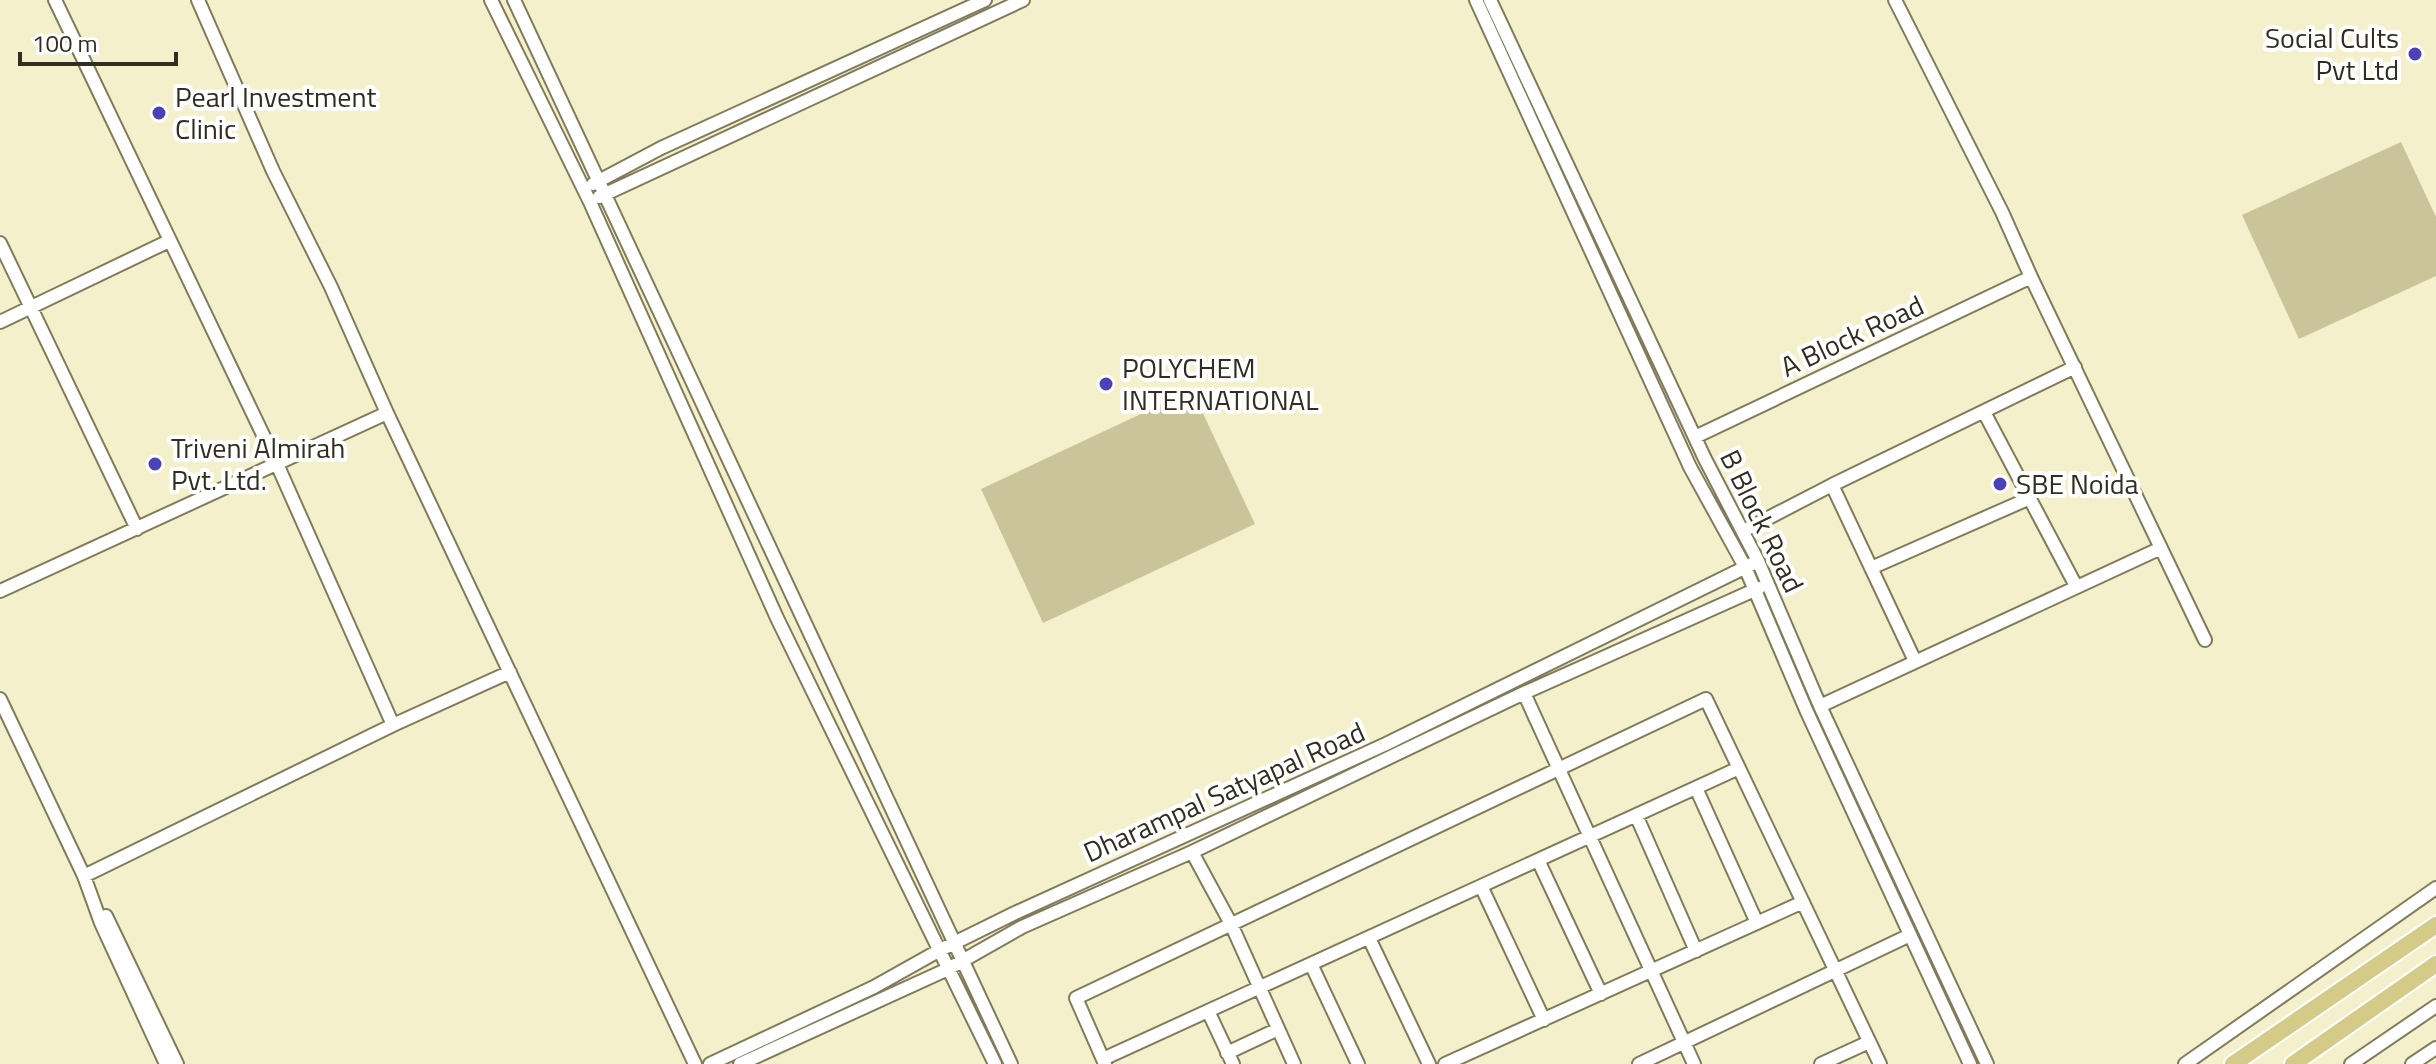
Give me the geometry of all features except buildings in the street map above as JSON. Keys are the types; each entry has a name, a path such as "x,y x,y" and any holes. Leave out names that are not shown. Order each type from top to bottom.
{"main road":[{"path":"2233,1064 2436,925"},
{"path":"2293,1064 2436,964"}],"street":[{"path":"55,0 277,464 393,725"},
{"path":"198,0 273,171 358,344 387,413 695,1064"},
{"path":"491,0 590,202 777,618 995,1064"},
{"path":"514,0 1011,1064"},
{"path":"590,202 601,188 675,142 985,0"},
{"path":"583,190 601,188 1023,0"},
{"name":"B Block Road","path":"1476,0 1690,467 1745,567 1807,712 1970,1064"},
{"name":"B Block Road","path":"1490,0 1695,437 1758,561 1820,706 1987,1064"},
{"path":"1895,0 2002,212 2205,640"},
{"path":"0,322 169,241"},
{"path":"0,243 137,529"},
{"name":"A Block Road","path":"1695,437 2031,277"},
{"path":"1743,531 2075,367"},
{"path":"1984,412 2076,586"},
{"path":"0,591 387,413"},
{"path":"1832,485 1915,661"},
{"path":"1871,568 2030,498"},
{"path":"1820,706 2161,548"},
{"name":"Dharampal Satyapal Road","path":"710,1064 874,987 940,950 1386,744 1758,561"},
{"name":"Dharampal Satyapal Road","path":"740,1064 948,969 1022,927 1192,852 1524,693 1767,584"},
{"path":"84,876 393,725 510,672"},
{"path":"1524,693 1694,1064"},
{"path":"0,699 84,876 101,923 166,1064"},
{"path":"1739,768 1208,1011 1104,1062 1076,998 1706,699 1739,768 1835,969 1869,1042 1880,1064"},
{"path":"1696,788 1757,923"},
{"path":"1636,815 1696,951"},
{"path":"1192,852 1231,924 1294,1064"},
{"path":"1538,860 1601,994"},
{"path":"1481,886 1544,1020"},
{"path":"2185,1064 2436,888"},
{"path":"93,897 108,920 177,1064"},
{"path":"1446,1064 1803,902"},
{"path":"1639,1064 1910,935"},
{"path":"1369,938 1429,1064"},
{"path":"1311,964 1358,1064"},
{"path":"2351,1064 2436,1006"},
{"path":"1208,1011 1230,1058 1278,1029"},
{"path":"1821,1064 1869,1042"},
{"path":"2412,1064 2436,1048"}],"shaded area":[{"path":"2401,142 2436,217 2436,276 2299,339 2242,215"},
{"path":"1192,390 1255,524 1043,623 981,489"}],"place":[{"name":"Social Cults Pvt Ltd","path":"2415,54"},
{"name":"Pearl Investment Clinic","path":"159,113"},
{"name":"POLYCHEM INTERNATIONAL","path":"1106,384"},
{"name":"Triveni Almirah Pvt. Ltd.","path":"155,464"},
{"name":"SBE Noida","path":"2000,484"}]}
